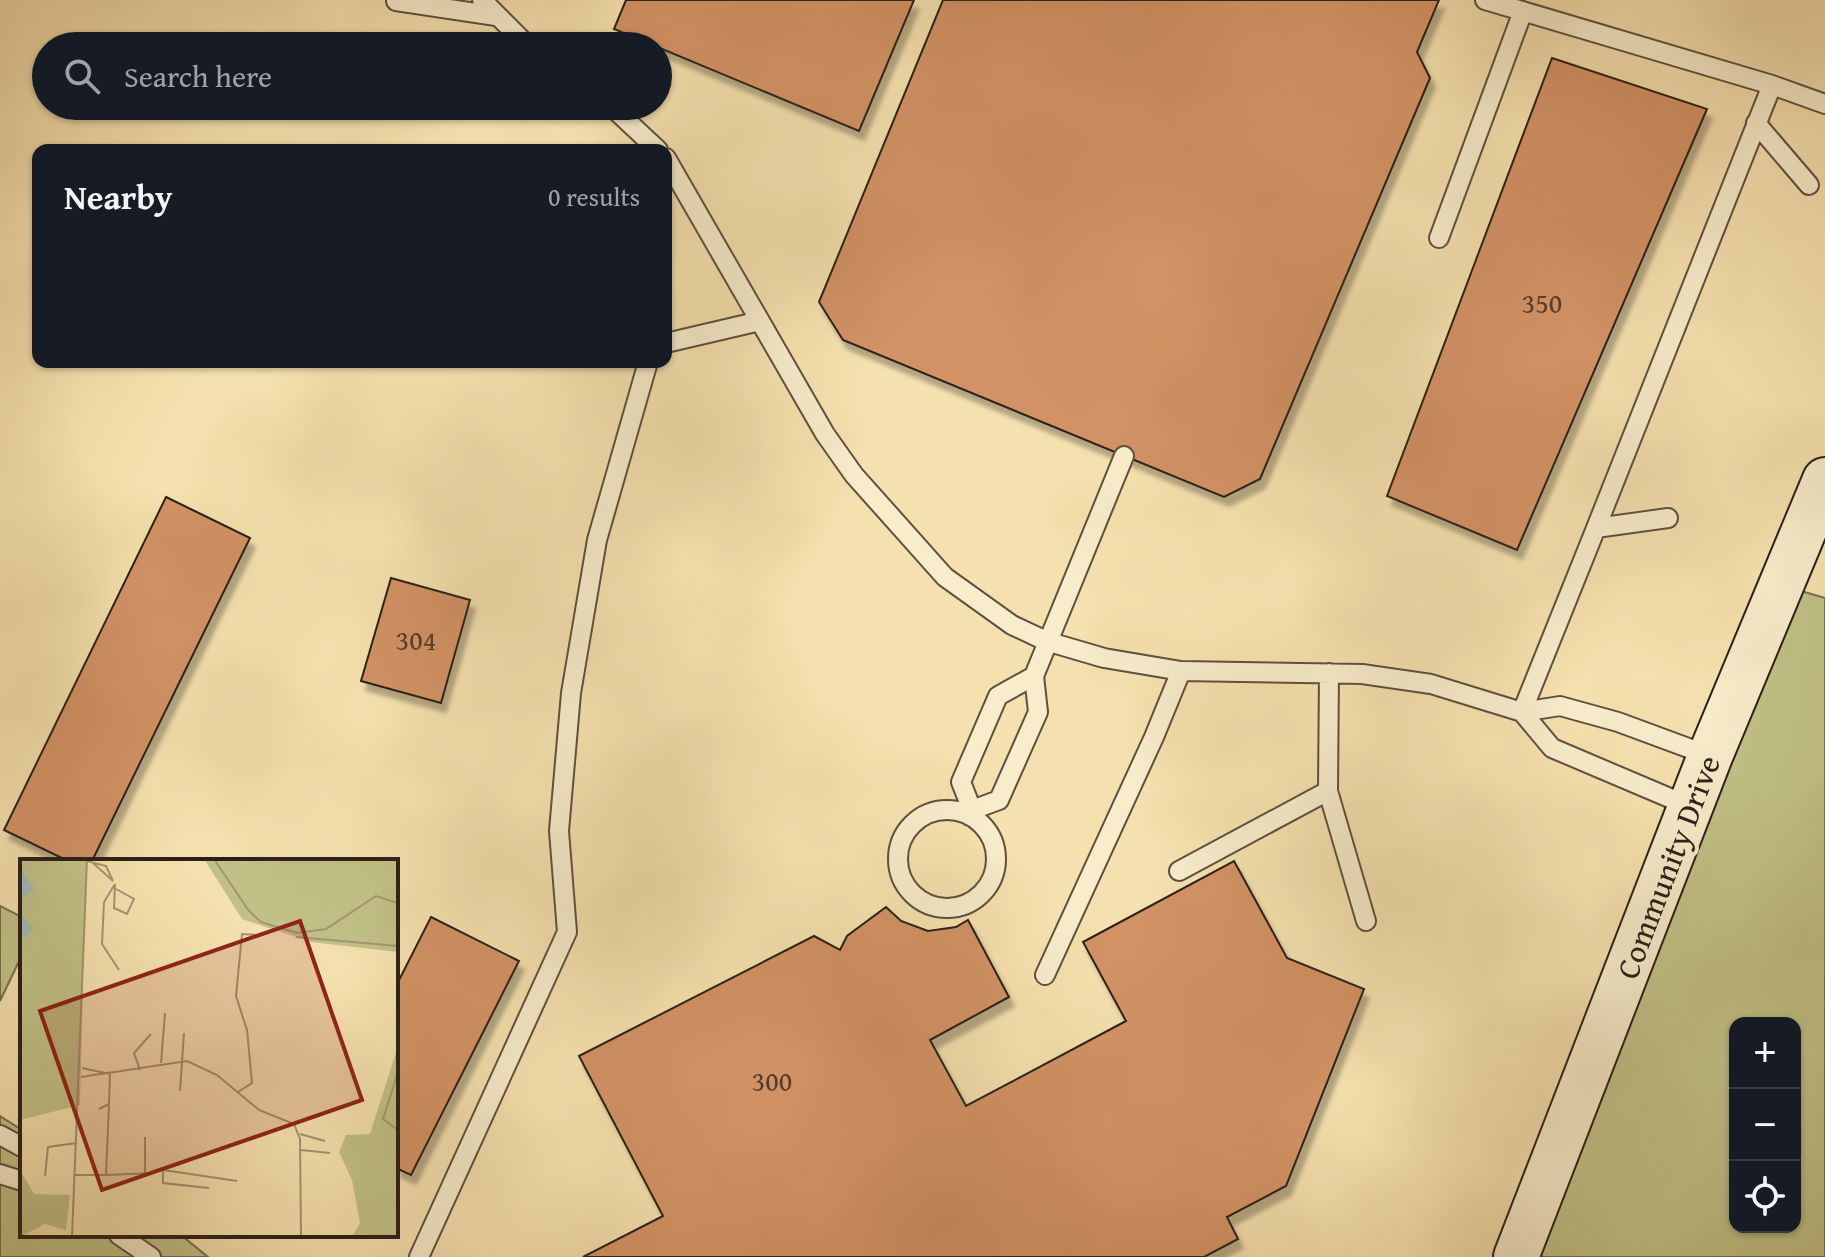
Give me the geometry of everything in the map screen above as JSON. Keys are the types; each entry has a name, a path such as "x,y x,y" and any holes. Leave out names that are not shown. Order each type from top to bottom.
{"main road":[{"name":"Community Drive","path":"1516,1257 1710,756 1825,480"}],"lane":[{"path":"482,0 513,32"},
{"path":"1485,0 1772,85 1825,104"},
{"path":"396,1 496,16"},
{"path":"1439,238 1523,11"},
{"path":"1522,712 1772,85"},
{"path":"626,120 652,144"},
{"path":"1756,123 1809,185"},
{"path":"672,168 825,434 854,475 945,577 1012,625 1046,641 1104,658 1181,671 1362,674 1431,684 1522,712 1560,706 1618,722 1710,756"},
{"path":"672,342 760,321"},
{"path":"419,1257 567,932 559,831 571,693 597,540 646,368"},
{"path":"1034,676 998,696 961,782 971,813 992,840 996,856 994,873 974,899 959,907 942,908 926,903 912,893 903,881 898,866 898,851 903,836 912,824 925,815 940,810 971,813 999,800 1038,712 1034,676 1046,641 1124,456"},
{"path":"1596,528 1668,518"},
{"path":"1045,975 1181,671"},
{"path":"1329,673 1328,791 1366,921"},
{"path":"1522,712 1552,748 1691,807"},
{"path":"1179,871 1328,791"},
{"path":"0,1135 20,1146"},
{"path":"0,1174 20,1180"},
{"path":"122,1237 150,1256"},
{"path":"130,1237 150,1256"}],"green space":[{"path":"1781,585 1825,598 1825,1257 1516,1257"},
{"path":"0,906 20,916 20,959 0,1001"},
{"path":"0,1116 20,1129 20,1237 183,1237 208,1257 0,1257"}],"building":[{"path":"626,0 914,0 859,131 672,53 672,32 621,32 614,29"},
{"path":"943,0 1439,0 1417,52 1430,78 1260,479 1224,497 843,340 819,302"},
{"path":"1552,58 1707,109 1517,550 1387,496"},
{"path":"166,497 250,538 93,859 64,859 4,830"},
{"path":"391,578 470,600 441,703 361,681"},
{"path":"1234,861 1287,958 1364,989 1286,1186 1227,1217 1238,1239 1204,1257 583,1257 663,1216 579,1056 814,936 840,950 847,936 886,907 901,921 928,931 956,927 968,920 1009,997 930,1040 966,1106 1126,1021 1083,942"},
{"path":"431,917 519,961 411,1175 398,1169 398,982"}]}
